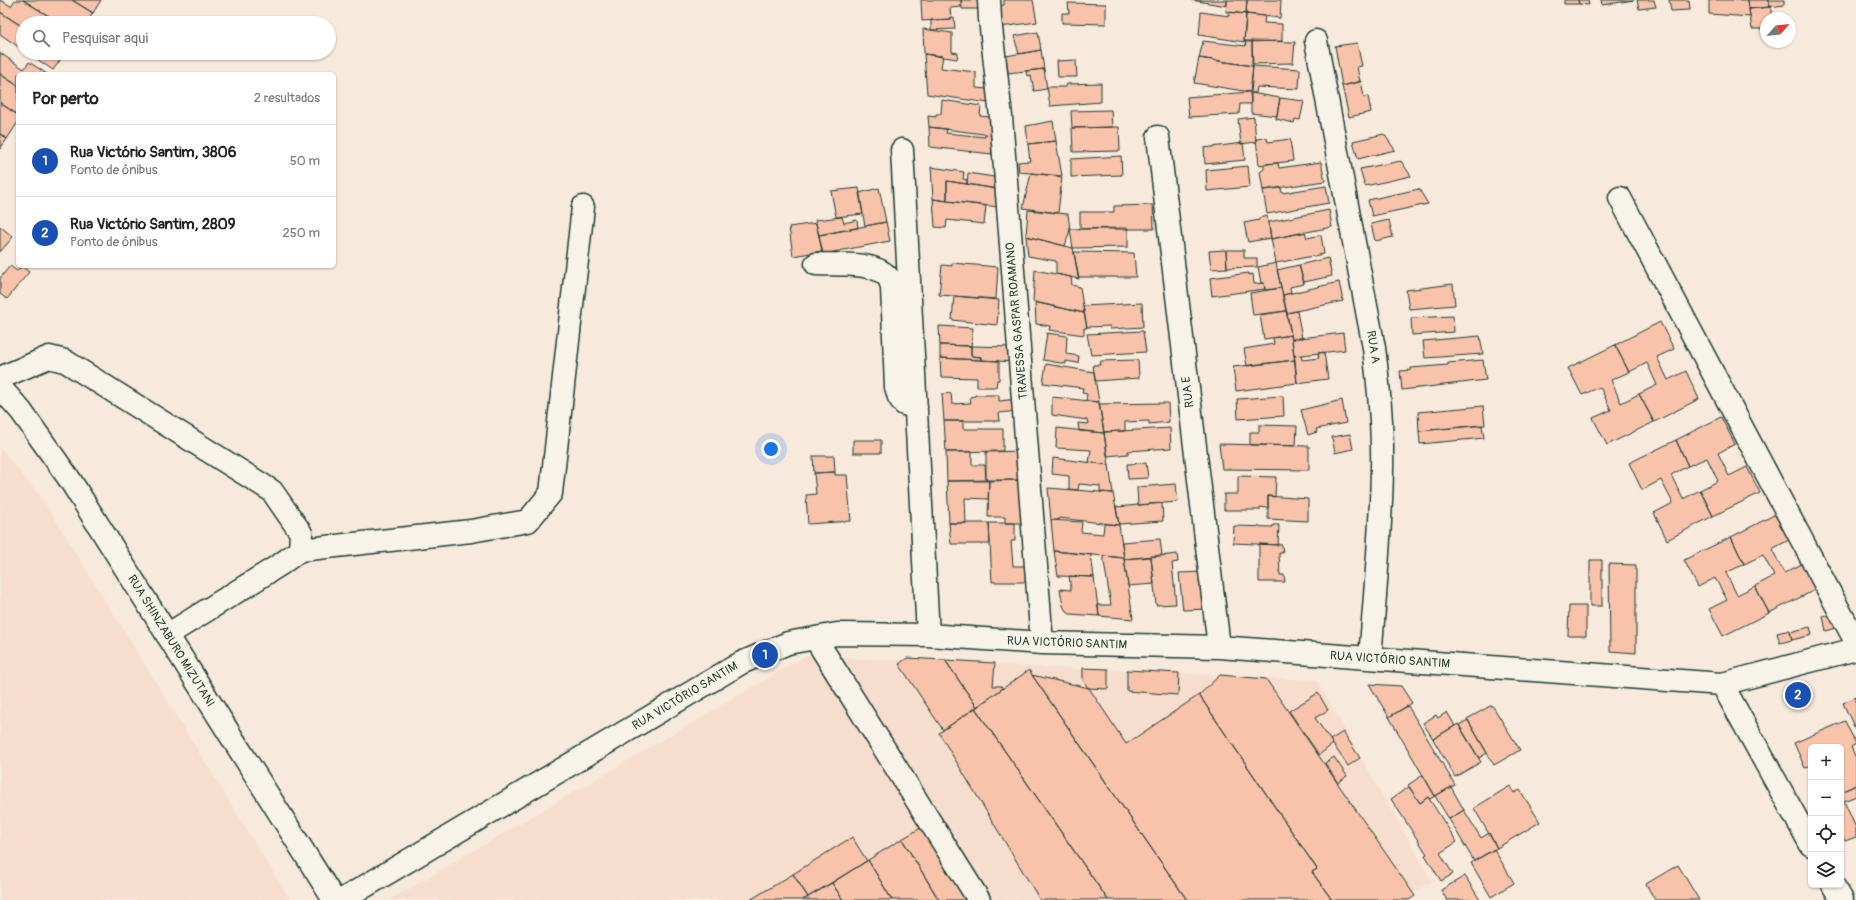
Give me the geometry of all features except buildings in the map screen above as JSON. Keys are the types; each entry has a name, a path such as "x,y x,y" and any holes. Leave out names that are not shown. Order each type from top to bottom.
{"street":[{"name":"TRAVESSA GASPAR ROAMANO","path":"989,0 1001,125 1042,643"},
{"name":"RUA A","path":"1316,41 1374,348 1380,399 1382,468 1381,506 1370,658"},
{"name":"RUA E","path":"1158,137 1219,647"},
{"path":"902,150 928,635"},
{"path":"1620,198 1856,642"},
{"path":"167,635 281,564 300,550 471,531 528,521 551,493 583,207"},
{"path":"816,264 866,266 879,270 888,276 892,287 896,387 899,397 904,404 916,407"},
{"path":"0,378 49,357 66,361 272,490 301,533 300,550"},
{"name":"RUA SHINZABURO MIZUTANI","path":"0,386 21,411 70,480 334,900"},
{"name":"RUA VICTÓRIO SANTIM","path":"342,900 741,663 788,643 837,634 928,635 1042,643 1219,647 1722,684 1856,649"},
{"path":"815,638 978,900"},
{"path":"1722,684 1808,840"},
{"path":"1835,888 1842,900"}],"shaded area":[{"path":"0,448 43,500 290,900 0,900"},
{"path":"806,656 1316,680 1432,881 1400,900 390,900"}],"place":[{"name":"Rua Victório Santim, 3806","path":"765,655"},
{"name":"Rua Victório Santim, 2809","path":"1798,695"}]}
